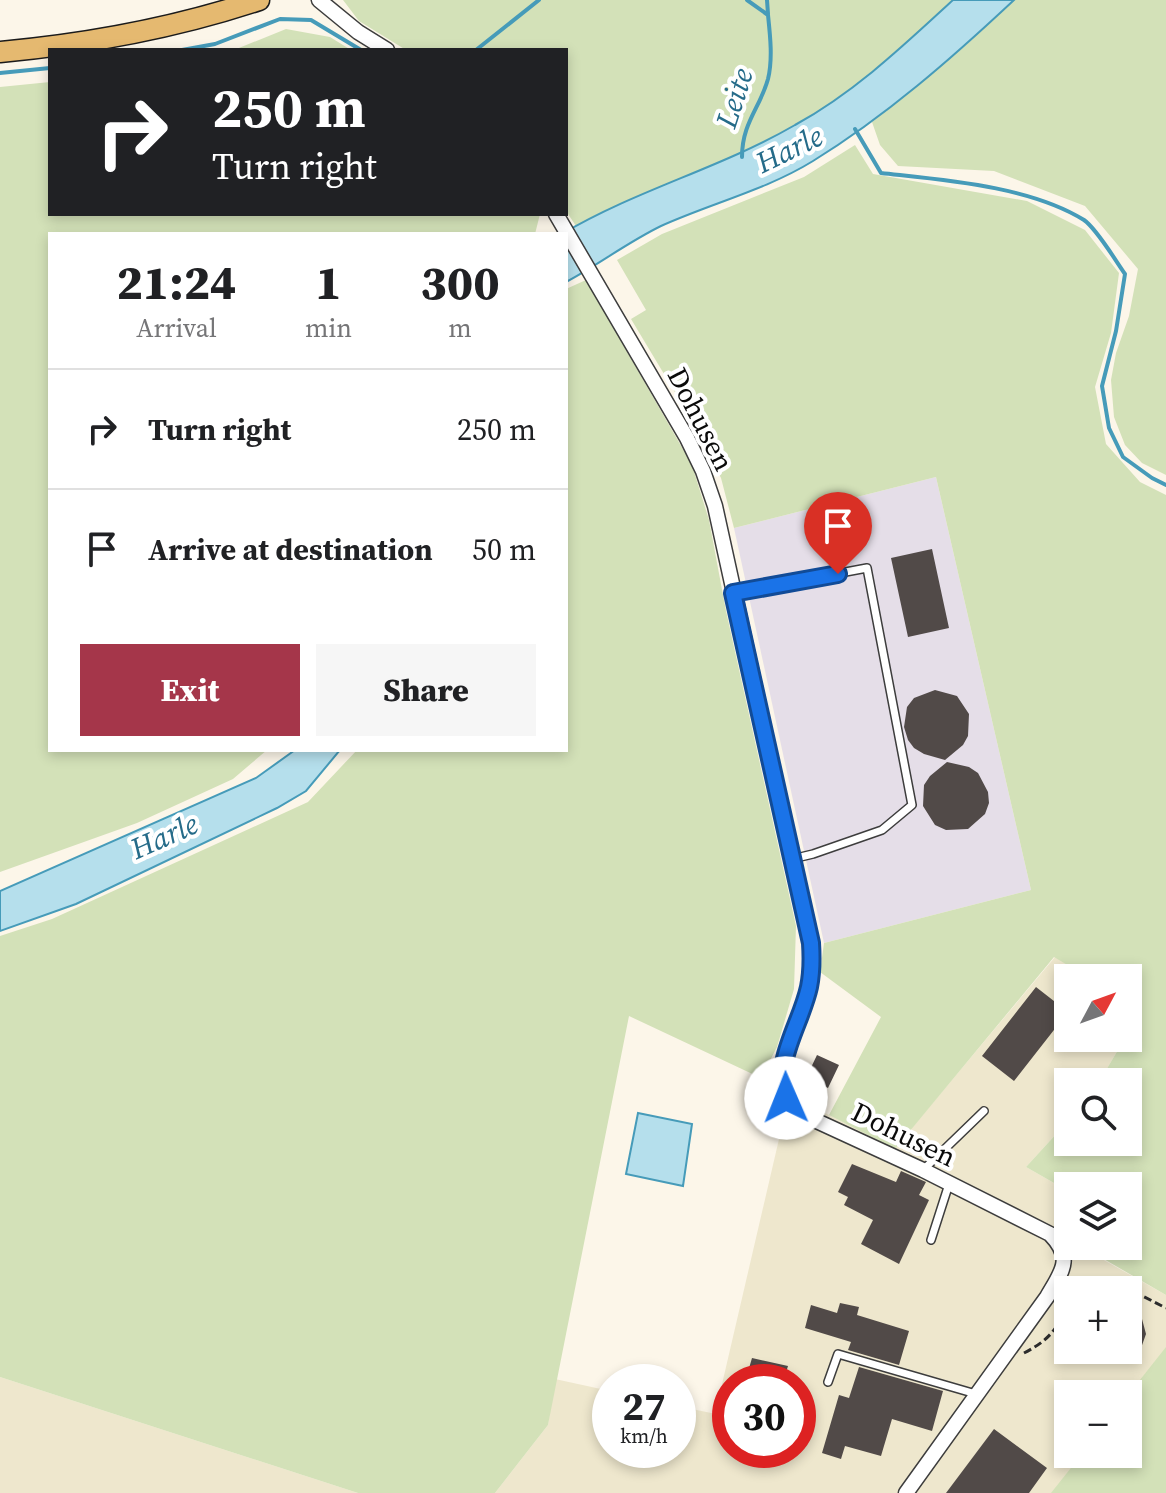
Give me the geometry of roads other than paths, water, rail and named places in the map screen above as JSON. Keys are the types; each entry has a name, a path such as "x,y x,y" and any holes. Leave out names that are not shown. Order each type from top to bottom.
{"main road":[{"path":"0,52 99,41 223,12 259,0"}],"street":[{"path":"319,0 358,32 384,48"},
{"name":"Dohusen","path":"568,234 703,471 715,506 811,943 809,990 784,1064 781,1083 786,1098 797,1112 923,1170 1050,1234 1062,1247 1065,1266 1009,1353 906,1493"}],"lane":[{"path":"733,593 867,568 912,805 882,830 792,859"},
{"path":"923,1170 984,1111"},
{"path":"931,1240 949,1184"},
{"path":"828,1382 838,1354 979,1394"}],"water":[{"name":"Harle","path":"953,0 1014,0 917,86 813,161 758,188 661,226 568,281 568,232 566,232 619,204 738,154 817,112 878,67"},
{"name":"Harle","path":"292,752 338,752 306,791 277,808 76,904 0,931 0,891 256,778"},
{"path":"638,1113 692,1124 683,1186 626,1174"}],"waterway":[{"name":"Leite","path":"479,48 539,0"},
{"name":"Leite","path":"742,157 748,125 768,79 771,55 768,15 747,0"},
{"path":"767,0 768,14"},
{"name":"Leite","path":"193,48 215,44 280,19 311,20 358,48"},
{"name":"Leite","path":"0,73 48,68"},
{"path":"855,129 881,173 1012,192 1062,209 1084,220 1094,230 1125,274 1116,331 1102,386 1109,428 1123,457 1166,485"}]}
